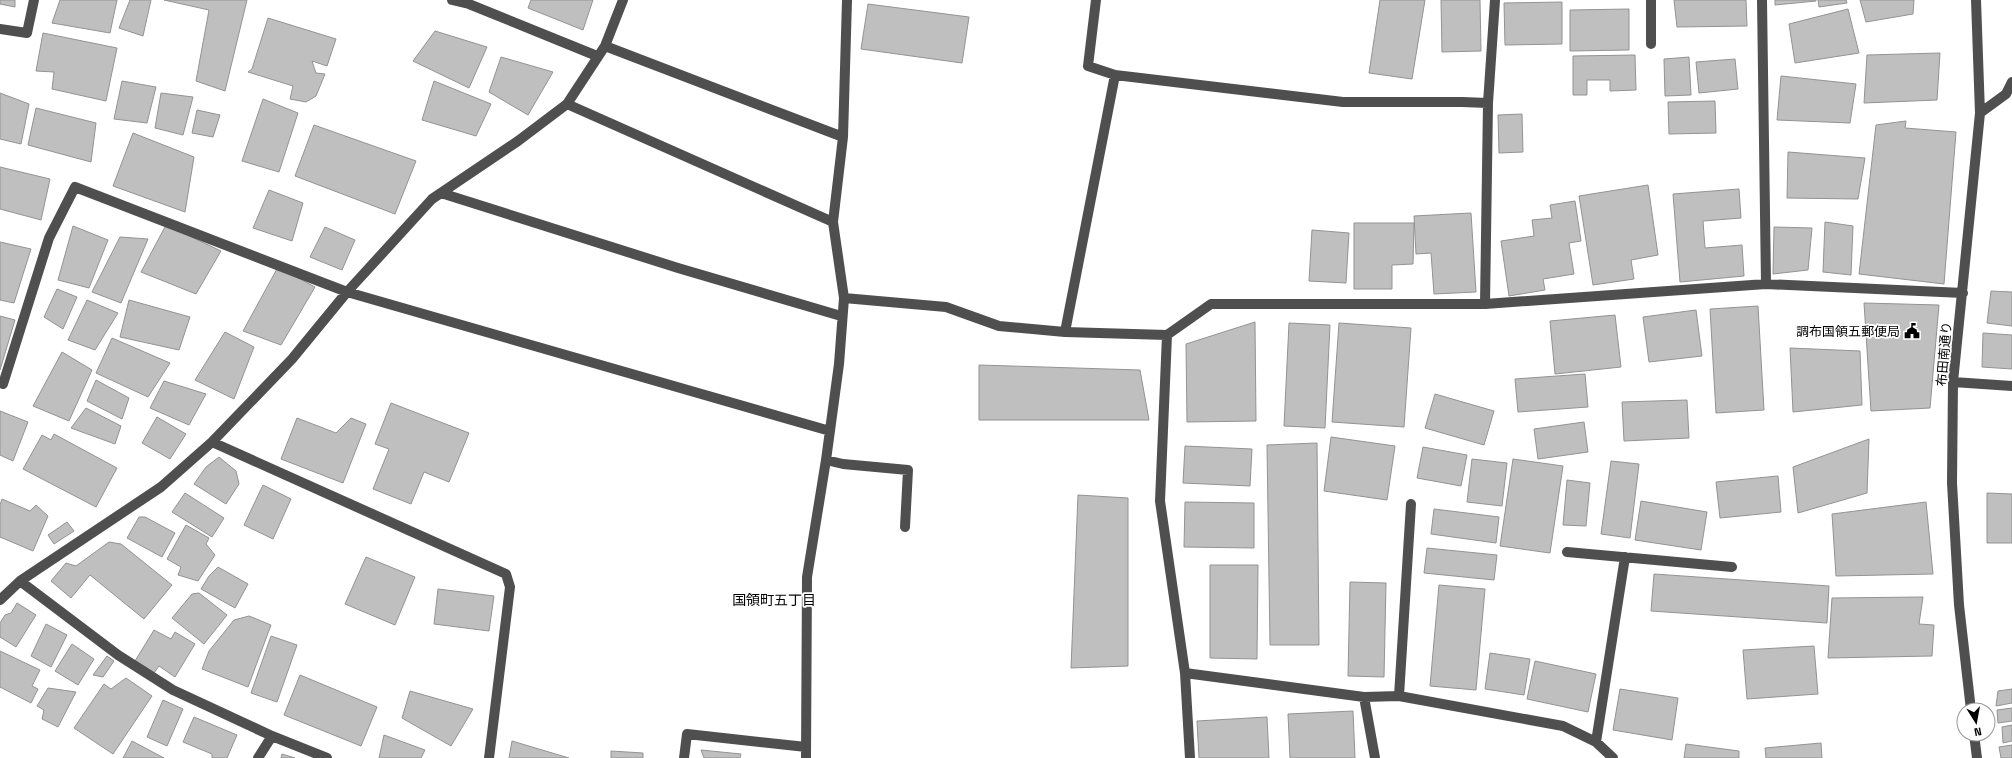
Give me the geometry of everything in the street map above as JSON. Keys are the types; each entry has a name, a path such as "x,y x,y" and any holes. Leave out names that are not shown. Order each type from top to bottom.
{"street":[{"path":"0,29 27,33 34,0"},
{"path":"452,0 469,4 597,56"},
{"path":"0,600 20,581 161,487 212,442 292,359 347,292 432,199 518,141 567,104 597,56 605,46 623,0"},
{"path":"806,758 807,577 830,432 839,364 841,316 844,298 833,222 843,138 847,0"},
{"path":"1096,0 1088,66 1115,75 1343,102 1488,103"},
{"path":"1485,304 1488,103 1495,0"},
{"path":"1651,0 1651,44"},
{"path":"1762,0 1766,284"},
{"name":"布田南通り","path":"1970,702 1959,605 1952,490 1954,382 1980,113 1976,0"},
{"path":"605,46 843,138"},
{"path":"1065,332 1115,75"},
{"path":"1980,113 2006,94 2012,82"},
{"path":"567,104 833,222"},
{"path":"3,384 49,238 75,187 347,292 830,432"},
{"path":"441,193 678,268 841,316"},
{"path":"844,298 946,307 1000,326 1065,332 1167,335 1211,304 1485,304 1766,284 1963,293"},
{"path":"1167,335 1160,501 1185,673 1190,758"},
{"path":"1954,382 2012,386"},
{"path":"212,442 506,574 510,587 489,758"},
{"path":"826,460 843,464 908,470 906,528"},
{"path":"1399,696 1411,504"},
{"path":"1567,552 1732,567"},
{"path":"1596,742 1625,558"},
{"path":"20,581 118,655 173,690 272,736 327,758"},
{"path":"1185,673 1364,697 1399,696 1563,726 1596,742 1612,758"},
{"path":"1364,697 1375,758"},
{"path":"684,758 687,734 806,747"},
{"path":"258,758 272,736"},
{"path":"1975,742 1977,758"}],"building":[{"path":"0,0 15,0 15,7 0,4"},
{"path":"60,0 117,0 110,33 52,23"},
{"path":"130,0 151,0 143,36 119,28"},
{"path":"164,0 247,0 225,91 196,81 209,10"},
{"path":"531,0 593,0 583,30 528,8"},
{"path":"1380,0 1425,0 1412,79 1369,73"},
{"path":"1441,0 1480,0 1481,51 1442,52"},
{"path":"1674,0 1746,0 1747,26 1677,27"},
{"path":"1775,0 1816,0 1816,1 1775,5"},
{"path":"1818,0 1846,0 1847,3 1819,7"},
{"path":"1860,0 1914,0 1913,14 1866,22"},
{"path":"1562,2 1562,44 1505,45 1504,3"},
{"path":"868,4 969,17 962,63 861,49"},
{"path":"1629,9 1629,50 1570,51 1570,10"},
{"path":"1848,9 1859,53 1795,63 1789,24"},
{"path":"268,18 336,39 327,66 312,61 316,73 325,74 316,96 306,102 290,99 293,86 248,72 252,69"},
{"path":"435,31 487,47 469,88 413,61"},
{"path":"43,33 117,48 106,101 52,89 54,72 36,71"},
{"path":"1940,53 1937,100 1864,103 1867,55"},
{"path":"1635,55 1636,90 1610,91 1610,80 1587,80 1587,95 1573,95 1573,56"},
{"path":"501,57 553,72 528,115 489,92"},
{"path":"1689,57 1691,95 1665,96 1664,59"},
{"path":"1735,59 1738,89 1699,93 1696,62"},
{"path":"1781,76 1856,84 1850,123 1777,120"},
{"path":"122,81 156,87 147,123 114,119"},
{"path":"434,81 491,104 476,136 422,120"},
{"path":"0,93 29,104 21,144 0,139"},
{"path":"161,93 193,97 183,135 155,128"},
{"path":"263,99 298,113 279,172 242,161"},
{"path":"1715,101 1716,133 1669,134 1668,102"},
{"path":"36,108 96,123 91,162 28,145"},
{"path":"197,110 220,115 213,137 192,133"},
{"path":"1522,114 1523,152 1499,153 1498,115"},
{"path":"1906,121 1905,128 1956,132 1944,284 1859,274 1876,125"},
{"path":"314,125 416,161 395,214 295,176"},
{"path":"133,133 194,157 185,212 113,186"},
{"path":"1788,152 1865,158 1858,199 1787,198"},
{"path":"0,167 50,179 41,220 0,209"},
{"path":"1648,185 1658,255 1631,260 1634,279 1593,285 1579,196"},
{"path":"1739,189 1741,218 1703,221 1705,248 1742,245 1744,276 1680,282 1673,194"},
{"path":"269,190 303,203 292,241 253,228"},
{"path":"1575,201 1581,241 1569,243 1574,274 1543,279 1545,290 1509,296 1501,241 1534,236 1532,220 1552,218 1550,205"},
{"path":"1471,213 1476,292 1434,294 1431,253 1416,254 1414,216"},
{"path":"1825,222 1853,226 1851,275 1823,272"},
{"path":"1354,223 1414,223 1413,264 1392,265 1392,289 1354,289"},
{"path":"166,225 221,251 196,294 141,272"},
{"path":"73,226 108,240 89,288 58,280"},
{"path":"325,227 355,240 342,270 310,257"},
{"path":"1774,227 1812,228 1808,270 1773,274"},
{"path":"1312,230 1349,233 1346,283 1309,281"},
{"path":"120,237 148,239 121,303 92,292"},
{"path":"0,242 31,249 14,303 0,300"},
{"path":"278,267 315,287 281,345 243,331"},
{"path":"57,289 77,297 63,329 44,317"},
{"path":"1991,291 2012,292 2012,326 1987,323"},
{"path":"87,300 118,313 95,350 68,340"},
{"path":"129,300 190,317 179,350 120,337"},
{"path":"1864,303 1939,305 1930,408 1871,411"},
{"path":"1758,306 1764,410 1716,413 1710,309"},
{"path":"1696,310 1702,356 1649,362 1643,317"},
{"path":"1615,315 1621,367 1555,374 1550,321"},
{"path":"0,316 15,320 0,370"},
{"path":"1255,322 1256,421 1187,422 1186,344"},
{"path":"1289,323 1330,325 1325,428 1284,426"},
{"path":"1339,323 1411,328 1404,427 1332,422"},
{"path":"225,332 254,347 234,399 195,380"},
{"path":"1983,333 2012,335 2012,369 1982,367"},
{"path":"112,338 170,363 148,397 96,373"},
{"path":"1790,348 1860,351 1862,405 1793,412"},
{"path":"62,352 92,370 69,421 33,406"},
{"path":"979,365 1140,370 1149,420 979,420"},
{"path":"1585,374 1588,407 1518,412 1515,379"},
{"path":"96,380 129,398 122,419 87,401"},
{"path":"164,381 206,394 189,425 150,408"},
{"path":"1435,394 1494,411 1484,445 1425,428"},
{"path":"1687,400 1689,438 1624,441 1622,402"},
{"path":"391,403 469,433 449,482 424,472 411,504 373,489 389,449 375,444"},
{"path":"86,408 121,426 115,444 71,428"},
{"path":"0,411 28,422 13,461 0,455"},
{"path":"157,417 186,434 170,459 142,443"},
{"path":"297,418 336,433 351,418 366,424 343,483 281,459"},
{"path":"1584,422 1588,452 1538,459 1534,429"},
{"path":"54,434 117,468 96,507 23,469 42,435 51,440"},
{"path":"1331,437 1395,446 1387,500 1324,491"},
{"path":"1869,439 1867,493 1798,513 1793,467"},
{"path":"1317,443 1319,645 1270,645 1267,445"},
{"path":"1185,446 1252,449 1250,486 1183,483"},
{"path":"1423,447 1467,455 1461,486 1417,478"},
{"path":"219,457 236,471 239,484 226,504 194,484 206,467"},
{"path":"1472,459 1507,463 1502,506 1467,502"},
{"path":"1513,459 1563,466 1550,553 1500,546"},
{"path":"1611,461 1639,464 1630,538 1601,534"},
{"path":"1778,476 1781,512 1720,518 1716,482"},
{"path":"1567,480 1590,483 1586,526 1563,525"},
{"path":"263,485 291,499 273,539 244,525"},
{"path":"185,493 224,518 212,537 172,512"},
{"path":"1987,493 2012,494 2012,543 1987,543"},
{"path":"1078,495 1128,498 1128,666 1071,668"},
{"path":"2,499 30,511 36,505 48,516 33,551 0,537 0,505"},
{"path":"1641,501 1707,512 1701,550 1635,540"},
{"path":"1185,502 1254,503 1254,548 1184,547"},
{"path":"1926,502 1933,574 1836,576 1832,514"},
{"path":"1434,509 1499,517 1496,543 1431,534"},
{"path":"139,517 145,517 175,533 162,557 127,538"},
{"path":"67,522 74,531 54,544 48,535"},
{"path":"186,525 209,538 206,544 215,555 198,581 178,575 181,567 167,559"},
{"path":"109,542 121,544 172,585 144,619 90,575 71,598 51,581 66,563 76,566"},
{"path":"1427,548 1497,555 1494,580 1424,573"},
{"path":"366,557 415,577 395,625 345,604"},
{"path":"1210,565 1258,565 1257,659 1210,658"},
{"path":"218,567 248,584 235,608 201,589 209,576"},
{"path":"1654,574 1829,586 1827,623 1651,611"},
{"path":"1350,582 1386,583 1384,677 1348,676"},
{"path":"1439,585 1485,589 1476,690 1430,686"},
{"path":"438,589 494,596 489,631 434,624"},
{"path":"199,593 227,615 204,644 172,618 192,594"},
{"path":"1923,597 1919,624 1934,625 1932,656 1828,658 1832,598"},
{"path":"17,603 36,615 16,647 0,637 0,623 5,615 11,613"},
{"path":"249,616 271,625 248,687 202,669 209,651 234,620"},
{"path":"46,624 67,635 51,667 31,656"},
{"path":"154,630 171,639 175,632 195,644 175,677 159,666 154,673 135,661"},
{"path":"271,636 297,645 277,702 251,693"},
{"path":"72,644 94,659 78,685 55,671"},
{"path":"1814,646 1818,694 1747,699 1743,650"},
{"path":"0,651 40,670 32,686 38,689 31,703 0,687"},
{"path":"1490,653 1530,659 1524,695 1485,689"},
{"path":"107,656 114,661 103,677 93,675"},
{"path":"1535,661 1596,674 1588,712 1527,699"},
{"path":"300,675 377,707 361,746 284,715"},
{"path":"126,678 152,696 113,754 74,728 104,684 111,689"},
{"path":"48,688 76,692 58,727 42,719 44,710 37,706"},
{"path":"1620,689 1678,698 1672,740 1613,730"},
{"path":"2012,689 2012,703 1996,706 1998,691"},
{"path":"410,691 473,709 451,746 402,718"},
{"path":"163,700 183,709 167,746 147,737"},
{"path":"2012,708 2012,721 1998,723 1997,710"},
{"path":"1353,711 1355,758 1290,758 1288,714"},
{"path":"194,717 237,735 227,758 212,758 212,754 183,742"},
{"path":"1267,717 1269,758 1199,758 1197,721"},
{"path":"2012,725 2012,741 2003,743 2002,727"},
{"path":"384,735 425,750 421,758 379,758"},
{"path":"132,741 164,758 123,758"},
{"path":"512,741 569,758 509,758"},
{"path":"1821,743 1822,758 1766,758 1765,748"},
{"path":"1686,744 1739,751 1739,758 1684,758"},
{"path":"2012,745 2012,758 2001,758 1999,747"},
{"path":"701,750 741,754 740,758 704,758"},
{"path":"611,751 643,753 643,758 611,758"},
{"path":"282,754 295,758 281,758"}],"place":[{"name":"調布国領五郵便局","path":"1912,331"}],"district":[{"name":"国領町五丁目","path":"774,600"}]}
